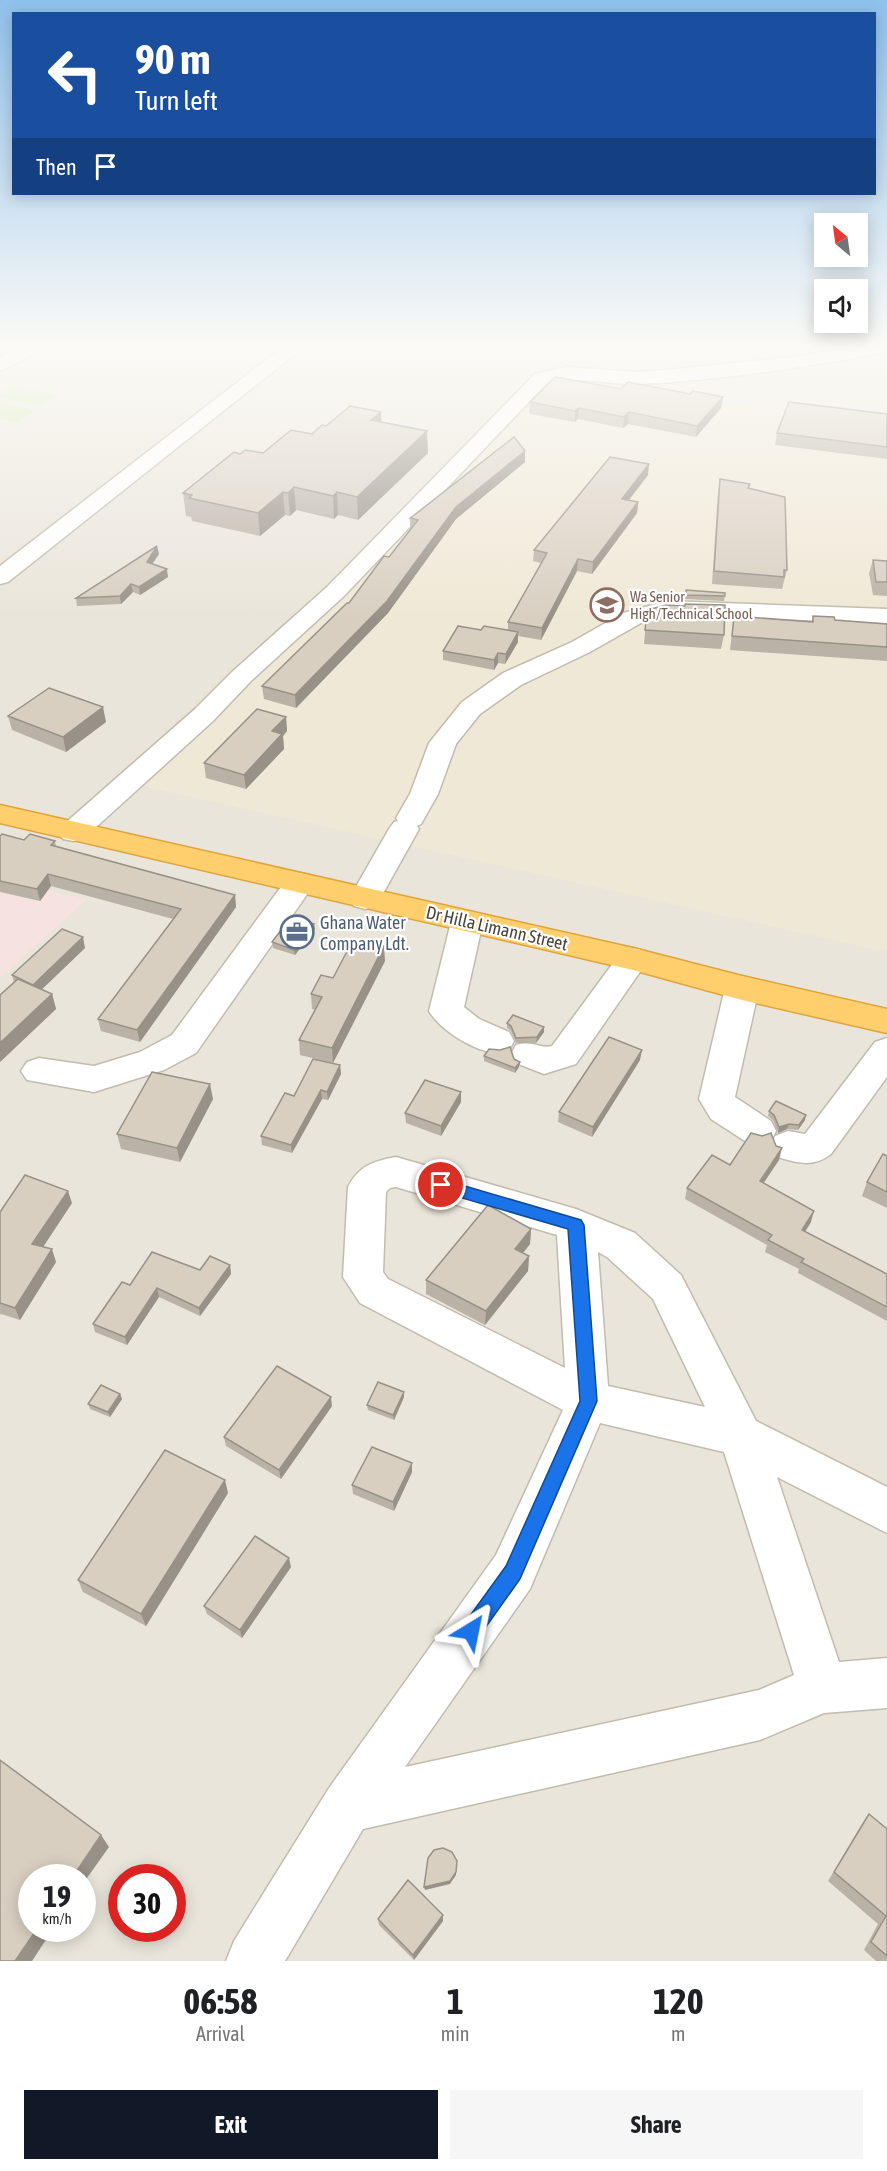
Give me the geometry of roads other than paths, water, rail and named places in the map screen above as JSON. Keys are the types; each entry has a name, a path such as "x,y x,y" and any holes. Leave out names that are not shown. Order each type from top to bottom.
{"highway":[{"name":"Dr Hilla Limann Street","path":"0,814 633,959 742,988 887,1022"}],"street":[{"path":"0,577 183,435"},
{"path":"73,832 204,715 242,676 336,591 487,435"},
{"path":"365,899 424,794 443,743 471,708 512,679 581,647 632,618 667,608 887,616"},
{"path":"39,1071 94,1079 152,1061 184,1044 300,883"},
{"path":"467,922 446,1011 467,1028 497,1041"},
{"path":"528,1054 544,1061 564,1055 633,959"},
{"path":"742,988 717,1099 733,1116 773,1138 810,1150 818,1144 887,1051"},
{"path":"823,1688 741,1435 667,1287 621,1245 576,1225 396,1172 379,1174 367,1187 363,1277 374,1291 588,1401 741,1435 887,1511"},
{"path":"254,1961 347,1806 513,1572 588,1401 576,1225"},
{"path":"347,1806 760,1715 823,1688 887,1683"}],"place":[{"name":"Wa Senior High/Technical School","path":"607,605"},
{"name":"Ghana Water Company Ldt.","path":"297,932"}]}
